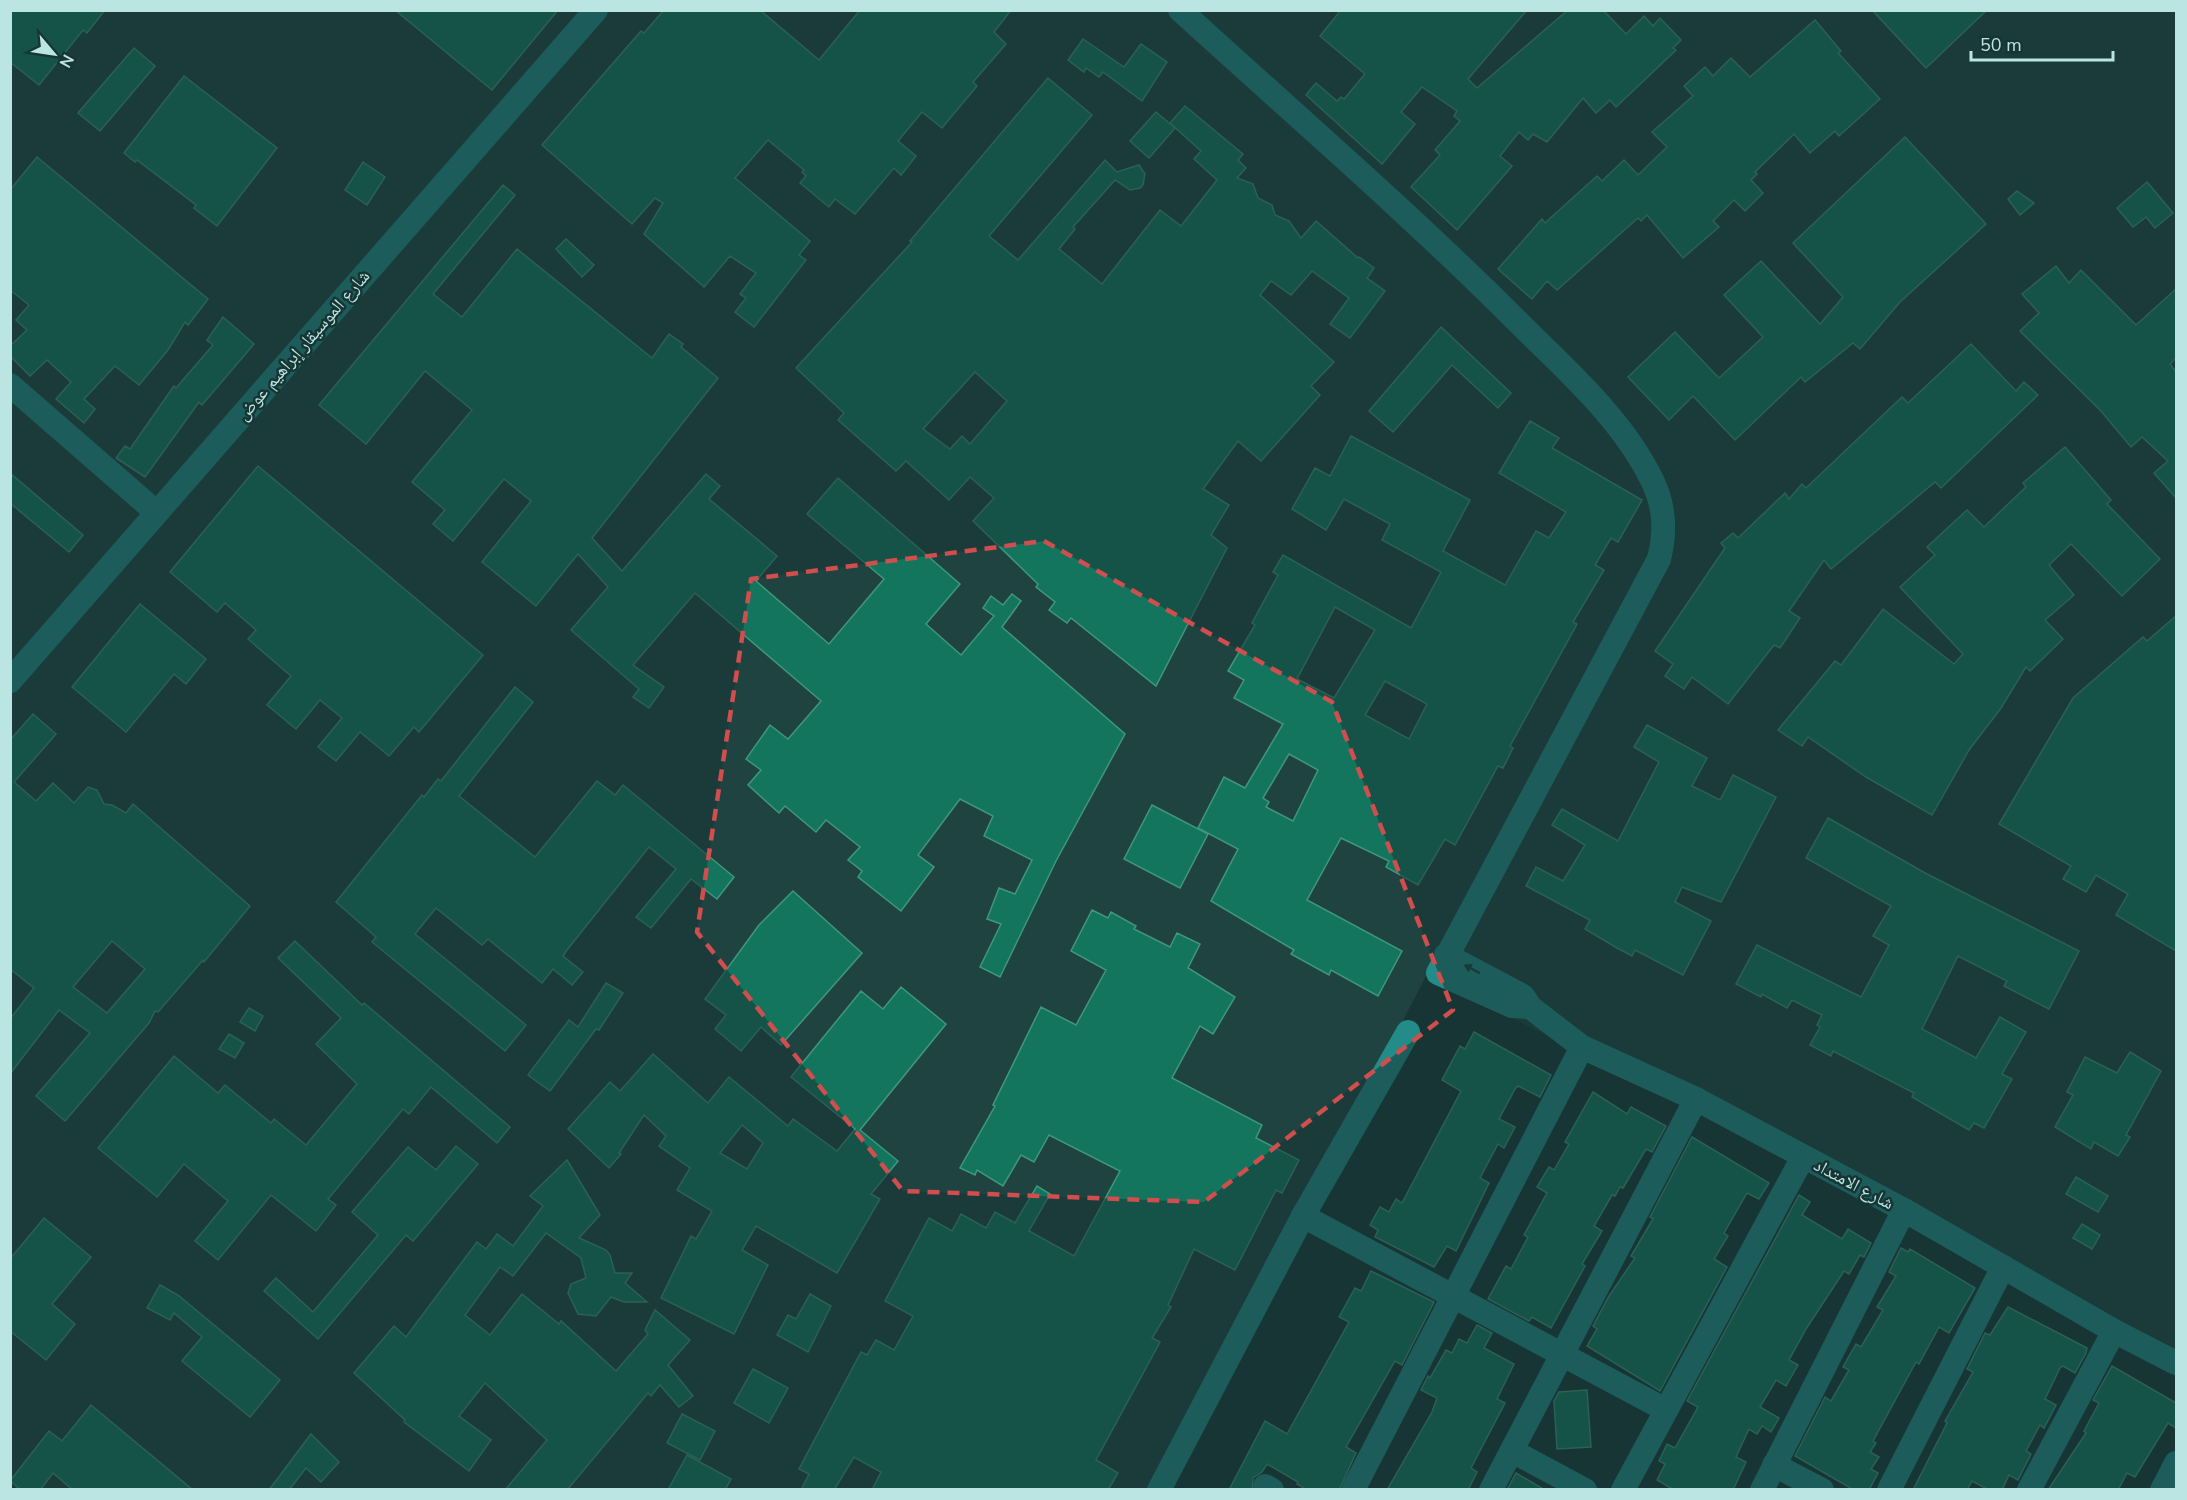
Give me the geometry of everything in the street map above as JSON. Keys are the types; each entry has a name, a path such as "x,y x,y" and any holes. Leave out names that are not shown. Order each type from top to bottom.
{"street":[{"name":"شارع الموسيقار إبراهيم عوض","path":"10,681 596,10"},
{"name":"شارع الامتداد","path":"1180,10 1459,263 1577,380 1639,458 1660,500 1665,519 1664,539 1659,559 1442,964 1512,1006 1530,1007 1582,1047 1696,1099 1904,1210 2114,1331 2176,1363"},
{"path":"10,385 156,512"},
{"path":"1159,1490 1303,1216 1408,1032"},
{"path":"1353,1490 1582,1047"},
{"path":"1491,1490 1696,1099"},
{"path":"1623,1490 1803,1157"},
{"path":"1762,1490 1904,1210"},
{"path":"1303,1216 1666,1410"},
{"path":"1889,1490 2003,1267"},
{"path":"2029,1490 2114,1331"},
{"path":"1512,1451 1585,1490"},
{"path":"2162,1490 2176,1463"},
{"path":"1774,1466 1822,1490"}],"highlighted area":[{"path":"1044,541 1332,702 1453,1010 1204,1202 903,1191 697,932 751,579"}],"shaded area":[{"path":"10,11 2176,11 2176,1361 1427,974 1162,1489 11,1489"}],"building":[{"path":"10,10 105,10 87,33 83,30 39,85 10,62"},
{"path":"395,10 558,10 492,90"},
{"path":"664,10 760,10 819,60 860,10 1011,10 994,32 1006,44 973,82 977,86 942,128 922,112 898,141 916,156 901,175 894,168 855,214 835,199 829,207 800,183 806,176 802,172 804,170 768,140 735,178 810,241 799,255 806,260 754,327 735,312 746,298 740,294 756,273 730,256 704,287 644,234 663,203 655,198 632,224 542,145 641,31 644,33"},
{"path":"1341,10 1527,10 1468,79 1477,88 1568,10 1603,10 1626,34 1644,16 1653,26 1660,18 1681,40 1673,48 1676,50 1616,107 1610,100 1596,113 1583,98 1547,142 1533,134 1528,140 1519,132 1500,156 1512,166 1457,230 1411,187 1440,155 1435,150 1460,121 1454,116 1457,111 1422,87 1401,112 1415,124 1382,164 1306,95 1316,83 1337,101 1341,97 1344,99 1365,74 1320,36"},
{"path":"1872,10 1987,10 1926,68"},
{"path":"1815,20 1841,51 1838,53 1880,99 1839,136 1835,131 1810,153 1794,134 1755,172 1757,174 1751,180 1763,193 1745,211 1734,200 1713,221 1719,227 1683,258 1647,215 1641,221 1638,218 1557,290 1547,281 1532,299 1498,269 1542,219 1545,223 1597,176 1602,181 1624,160 1638,175 1667,147 1652,132 1693,96 1684,86 1705,67 1713,76 1731,58 1750,77"},
{"path":"1083,39 1124,67 1141,44 1167,62 1142,101 1103,72 1099,77 1086,68 1084,72 1068,60"},
{"path":"134,48 155,66 100,131 78,113"},
{"path":"184,76 277,148 217,226 194,208 196,205 137,160 135,162 124,153"},
{"path":"1048,78 1092,115 989,236 1018,260 1105,160 1117,172 1139,165 1145,174 1143,185 1130,190 1115,180 1073,227 1075,229 1059,249 1102,284 1160,210 1181,226 1217,180 1194,159 1201,151 1170,123 1185,106 1243,154 1238,160 1246,168 1237,178 1253,184 1258,198 1272,205 1275,215 1289,221 1301,238 1316,221 1358,258 1374,268 1367,278 1385,291 1350,338 1330,324 1349,298 1312,271 1291,295 1271,281 1260,295 1334,362 1311,386 1320,395 1261,461 1238,441 1203,489 1229,505 1211,535 1227,548 1156,686 1071,618 1067,623 1049,610 1055,602 1036,587 1038,584 973,521 994,498 970,477 949,500 906,461 896,471 838,420 844,413 796,368 912,242 910,241","holes":["975,372 1007,401 970,444 962,436 950,449 923,429"]},
{"path":"1156,112 1175,128 1149,158 1130,141"},
{"path":"1905,137 1986,224 1900,302 1860,349 1853,343 1805,382 1801,377 1735,440 1693,396 1669,420 1628,377 1675,332 1719,378 1763,337 1724,295 1761,261 1820,324 1843,297 1793,243"},
{"path":"37,157 208,299 188,325 185,322 168,350 139,385 115,366 84,399 95,409 84,423 56,399 71,382 47,360 30,376 10,356 10,346 27,330 16,320 29,305 10,290 10,190"},
{"path":"363,162 385,177 367,205 345,190"},
{"path":"2147,182 2173,213 2155,228 2146,217 2133,227 2117,208"},
{"path":"503,185 515,195 433,294 462,317 517,249 652,358 669,334 683,344 681,347 718,378 592,538 622,571 706,474 720,486 709,499 777,556 756,581 829,644 884,579 807,514 838,478 960,584 926,624 961,655 994,616 983,608 991,596 1003,605 1012,594 1021,601 1002,627 1125,734 1056,861 1000,977 980,967 1001,924 987,919 999,888 1015,894 1032,860 984,836 993,816 960,799 918,855 934,867 901,911 858,877 862,871 848,860 860,847 826,820 816,832 785,806 779,813 748,785 761,770 746,759 770,725 788,739 821,701 695,593 633,665 664,687 649,708 633,697 639,689 571,630 608,587 578,554 536,606 482,562 531,501 504,479 453,541 433,524 445,510 412,482 472,410 425,371 366,444 319,405"},
{"path":"2017,191 2034,203 2020,215 2008,199"},
{"path":"566,239 594,265 582,277 556,249"},
{"path":"2056,266 2069,283 2081,270 2136,325 2176,289 2176,358 2170,364 2176,372 2176,498 2154,473 2168,461 2142,437 2131,447 2101,411 2020,331 2039,313 2022,294"},
{"path":"223,317 254,344 202,405 199,402 145,477 116,458 125,446 130,449 174,386 176,388 213,345 207,340"},
{"path":"1441,327 1511,393 1498,408 1452,365 1393,432 1369,411"},
{"path":"1971,344 2016,391 2024,382 2038,395 1941,488 1935,482 1831,569 1824,560 1789,611 1800,618 1780,648 1774,645 1728,704 1692,677 1684,689 1665,676 1673,664 1655,651 1725,548 1721,543 1733,533 1738,538 1785,493 1789,499 1802,484 1806,488 1902,397 1908,403"},
{"path":"1530,421 1559,438 1552,448 1642,500 1618,542 1611,538 1595,565 1604,570 1573,622 1577,624 1510,746 1513,748 1503,768 1498,766 1455,845 1445,839 1418,885 1386,867 1389,861 1341,838 1307,900 1402,951 1378,996 1331,970 1329,975 1291,954 1294,950 1211,901 1238,849 1198,828 1224,777 1245,788 1283,724 1234,698 1244,680 1228,671 1255,625 1252,623 1278,575 1273,572 1283,555 1411,628 1441,572 1382,540 1390,524 1344,499 1326,530 1292,509 1315,468 1330,476 1351,436 1470,500 1443,551 1505,585 1536,531 1549,538 1566,512 1499,473","holes":["1335,607 1375,630 1334,698 1297,679","1385,681 1427,704 1409,739 1365,715","1289,754 1318,770 1293,821 1266,807 1269,802 1263,798"]},
{"path":"2065,447 2111,500 2107,504 2160,559 2122,596 2071,544 2049,565 2074,595 2045,620 2063,639 2030,671 2026,667 2001,708 1969,750 1932,815 1866,777 1808,737 1802,746 1778,730 1835,661 1841,665 1883,609 1954,664 1963,654 1900,587 1935,555 1927,547 1967,510 1984,527 2026,487 2023,483"},
{"path":"258,466 483,655 419,732 414,727 389,756 360,732 336,761 318,747 342,718 320,700 296,729 267,705 291,676 248,639 256,630 225,603 217,612 170,572"},
{"path":"10,473 83,535 69,552 10,503"},
{"path":"140,604 206,659 186,684 174,674 126,732 72,687"},
{"path":"2176,616 2176,951 2116,915 2128,894 2096,875 2086,892 2063,879 2071,866 1999,824 2073,698 2143,637 2147,641"},
{"path":"515,687 533,702 459,796 535,857 597,781 615,795 623,785 734,877 717,899 691,879 651,928 636,917 676,869 649,847 563,956 583,972 572,985 553,969 542,983 488,939 482,945 436,908 415,934 526,1025 505,1051 372,942 376,937 336,902 422,795 424,797 438,779 441,781"},
{"path":"33,714 56,734 14,782 36,801 53,783 74,803 88,787 97,790 104,804 112,805 126,813 133,804 250,906 204,962 203,960 158,1012 155,1011 149,1023 65,1121 36,1096 90,1033 59,1010 10,1074 10,1019 34,988 10,969 10,740","holes":["112,941 145,969 107,1013 73,987"]},
{"path":"1647,725 1707,758 1692,786 1720,800 1733,775 1776,797 1721,902 1682,887 1675,902 1711,921 1683,975 1635,950 1632,956 1617,948 1585,929 1590,920 1526,886 1536,867 1563,881 1585,845 1552,825 1562,809 1618,841 1659,762 1634,747"},
{"path":"1152,805 1208,834 1180,888 1124,859"},
{"path":"1828,818 1927,874 2079,951 2049,1009 2004,986 2007,981 1958,956 1922,1029 1976,1058 2000,1017 2026,1032 2002,1074 2012,1079 1984,1128 1974,1123 1969,1130 1912,1097 1914,1093 1833,1051 1831,1056 1810,1045 1820,1027 1817,1025 1822,1015 1792,1000 1787,1008 1762,994 1761,997 1736,984 1757,945 1861,997 1889,945 1873,936 1891,906 1806,858"},
{"path":"793,891 862,953 781,1045 761,1027 741,1051 715,1029 726,1015 705,999 759,925"},
{"path":"1092,910 1108,918 1111,912 1136,926 1134,929 1170,947 1177,933 1200,944 1188,968 1235,997 1213,1034 1200,1026 1172,1078 1262,1125 1256,1138 1299,1160 1282,1193 1276,1190 1235,1270 1194,1249 1168,1305 1171,1307 1152,1338 1160,1342 1096,1460 1118,1473 1108,1490 872,1490 881,1472 854,1457 834,1490 801,1490 809,1474 799,1469 861,1352 867,1355 876,1340 894,1350 913,1316 885,1301 929,1218 952,1231 961,1214 986,1228 995,1212 1015,1223 1037,1186 1050,1194 1029,1231 1074,1256 1120,1171 1049,1135 1034,1162 1021,1155 1003,1186 977,1170 975,1175 960,1168 995,1106 993,1105 1041,1007 1076,1025 1106,970 1071,951"},
{"path":"295,941 362,1005 364,1003 510,1127 497,1143 431,1087 409,1114 403,1109 328,1199 336,1205 316,1231 271,1195 218,1260 195,1241 228,1201 184,1164 157,1197 98,1148 174,1056 218,1093 225,1085 271,1123 274,1119 306,1145 357,1084 316,1044 341,1018 278,958"},
{"path":"606,983 623,993 599,1030 596,1029 550,1091 528,1075 569,1020 578,1027"},
{"path":"901,987 946,1024 860,1130 898,1161 871,1194 880,1199 837,1273 756,1226 742,1250 768,1265 734,1334 661,1298 691,1236 696,1239 712,1211 677,1190 690,1168 659,1146 666,1136 644,1115 619,1153 621,1154 609,1168 568,1129 610,1082 620,1091 653,1054 708,1103 729,1077 788,1126 793,1119 837,1151 855,1129 791,1077 861,991 883,1009","holes":["742,1125 763,1143 747,1169 720,1153"]},
{"path":"249,1008 263,1016 255,1031 240,1022"},
{"path":"1474,1032 1551,1075 1540,1097 1518,1086 1515,1089 1499,1119 1515,1127 1504,1148 1498,1144 1480,1178 1489,1183 1456,1251 1447,1246 1434,1267 1375,1237 1378,1230 1370,1225 1380,1207 1389,1212 1396,1199 1402,1203 1461,1091 1442,1080 1460,1046 1465,1049"},
{"path":"229,1034 244,1043 235,1058 219,1049"},
{"path":"2130,1052 2161,1071 2126,1135 2130,1137 2118,1156 2094,1142 2091,1149 2055,1127 2073,1095 2067,1092 2085,1057 2117,1073"},
{"path":"1593,1092 1627,1114 1631,1107 1666,1126 1652,1152 1646,1149 1623,1188 1620,1187 1615,1196 1612,1195 1594,1226 1602,1231 1582,1264 1585,1266 1551,1328 1532,1317 1529,1321 1488,1299 1506,1266 1511,1269 1528,1237 1524,1235 1547,1193 1537,1187 1549,1167 1554,1170 1569,1144 1565,1142"},
{"path":"1692,1137 1769,1183 1759,1199 1747,1193 1724,1233 1728,1236 1714,1259 1727,1267 1660,1391 1587,1346 1597,1329 1593,1326 1609,1296 1635,1258 1631,1256 1653,1219 1650,1217"},
{"path":"456,1146 478,1164 413,1241 406,1235 318,1339 264,1291 276,1278 313,1312 378,1235 352,1212 408,1147 436,1170"},
{"path":"567,1160 600,1215 579,1238 606,1250 610,1255 615,1273 632,1273 625,1283 647,1302 624,1302 611,1297 596,1316 578,1314 568,1293 571,1284 586,1278 581,1258 546,1233 513,1276 500,1267 465,1315 490,1335 522,1294 559,1324 561,1321 616,1371 648,1334 645,1330 655,1310 690,1340 668,1365 693,1396 679,1407 660,1385 651,1396 648,1393 567,1490 505,1490 547,1440 485,1383 459,1416 491,1440 469,1471 404,1422 405,1420 354,1373 394,1326 406,1337 477,1242 486,1249 497,1234 513,1246 543,1206 530,1196"},
{"path":"2076,1177 2108,1196 2098,1212 2066,1194"},
{"path":"1799,1195 1810,1202 1802,1215 1842,1239 1848,1229 1871,1243 1864,1257 1860,1255 1849,1274 1844,1271 1806,1329 1789,1360 1798,1365 1786,1386 1776,1380 1760,1407 1779,1418 1771,1432 1762,1426 1757,1434 1749,1429 1736,1457 1746,1462 1733,1490 1674,1490 1657,1480 1665,1464 1659,1461 1667,1444 1675,1448 1698,1407 1687,1401"},
{"path":"44,1218 91,1257 52,1304 75,1324 46,1360 10,1331 10,1259"},
{"path":"2082,1224 2100,1235 2092,1249 2073,1238"},
{"path":"1901,1248 1908,1252 1910,1249 1975,1288 1949,1333 1939,1327 1919,1364 1916,1362 1873,1441 1876,1443 1870,1452 1879,1457 1871,1469 1878,1473 1869,1490 1854,1490 1795,1456 1825,1397 1831,1401 1849,1370 1843,1367 1856,1344 1861,1347 1883,1310 1877,1307 1896,1276 1889,1272"},
{"path":"1371,1271 1434,1302 1402,1365 1395,1361 1346,1447 1356,1453 1339,1490 1307,1490 1297,1484 1298,1482 1267,1464 1262,1472 1253,1478 1252,1490 1229,1490 1265,1421 1287,1434 1349,1322 1339,1317 1355,1288 1361,1291"},
{"path":"160,1285 178,1295 280,1380 250,1417 182,1361 202,1337 174,1313 170,1320 147,1308"},
{"path":"810,1294 831,1306 808,1352 777,1335 788,1315 796,1319"},
{"path":"2008,1307 2087,1348 2086,1353 2075,1373 2063,1366 2060,1368 2045,1399 2056,1405 2044,1428 2040,1425 2026,1451 2031,1454 2018,1480 2009,1475 2002,1490 1989,1490 1972,1481 1967,1490 1913,1490 1947,1423 1945,1421 1973,1372 1967,1369 1985,1333 1990,1335"},
{"path":"1477,1325 1492,1333 1484,1348 1514,1364 1497,1399 1505,1403 1471,1468 1477,1472 1468,1490 1387,1490 1432,1412 1437,1398 1421,1390 1428,1376 1430,1378 1446,1350 1452,1353 1459,1339 1467,1343"},
{"path":"2112,1366 2176,1403 2176,1428 2168,1423 2135,1477 2127,1473 2118,1490 2048,1490 2086,1433 2084,1431 2099,1403 2093,1400"},
{"path":"753,1369 788,1388 769,1423 734,1403"},
{"path":"1587,1390 1591,1447 1557,1449 1554,1401 1559,1392"},
{"path":"91,1405 193,1490 73,1490 53,1473 40,1490 21,1490 10,1481 49,1431 62,1441"},
{"path":"682,1414 715,1431 700,1460 667,1443"},
{"path":"311,1434 339,1462 321,1482 306,1468 289,1490 269,1490"},
{"path":"687,1455 731,1479 725,1490 668,1490"},
{"path":"1516,1473 1545,1490 1507,1490"}]}
